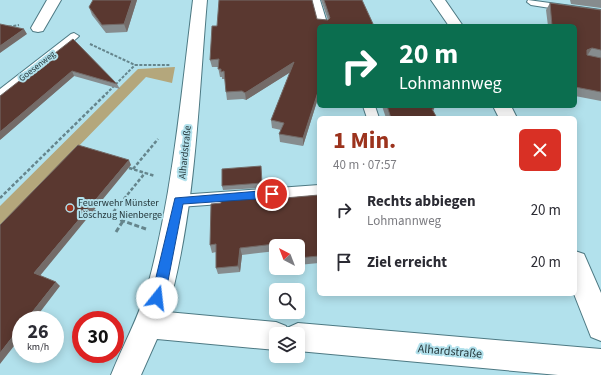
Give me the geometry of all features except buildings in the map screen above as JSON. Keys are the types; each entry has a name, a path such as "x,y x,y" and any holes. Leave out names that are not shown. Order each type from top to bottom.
{"street":[{"path":"38,28 54,0"},
{"name":"Alhardstraße","path":"126,375 148,324 161,286 174,227 179,201 192,65 200,0"},
{"path":"438,0 455,24"},
{"path":"577,267 601,327"},
{"path":"148,324 269,335"},
{"name":"Alhardstraße","path":"305,339 601,364"}],"lane":[{"path":"316,0 322,24"},
{"path":"531,2 601,13"},
{"name":"Goesenweg","path":"0,95 74,36"},
{"path":"179,201 317,191"}],"path":[{"path":"0,198 135,65 192,65"},
{"path":"133,169 158,139"},
{"path":"110,216 145,173"},
{"path":"94,211 148,229 174,227"},
{"path":"116,232 123,221"}],"shaded area":[{"path":"175,67 172,83 146,77 0,227 0,206 138,69"}],"place":[{"name":"Feuerwehr Münster Löschzug Nienberge","path":"70,208"}],"route":[{"path":"157,298 161,286 179,201 272,194"}]}
